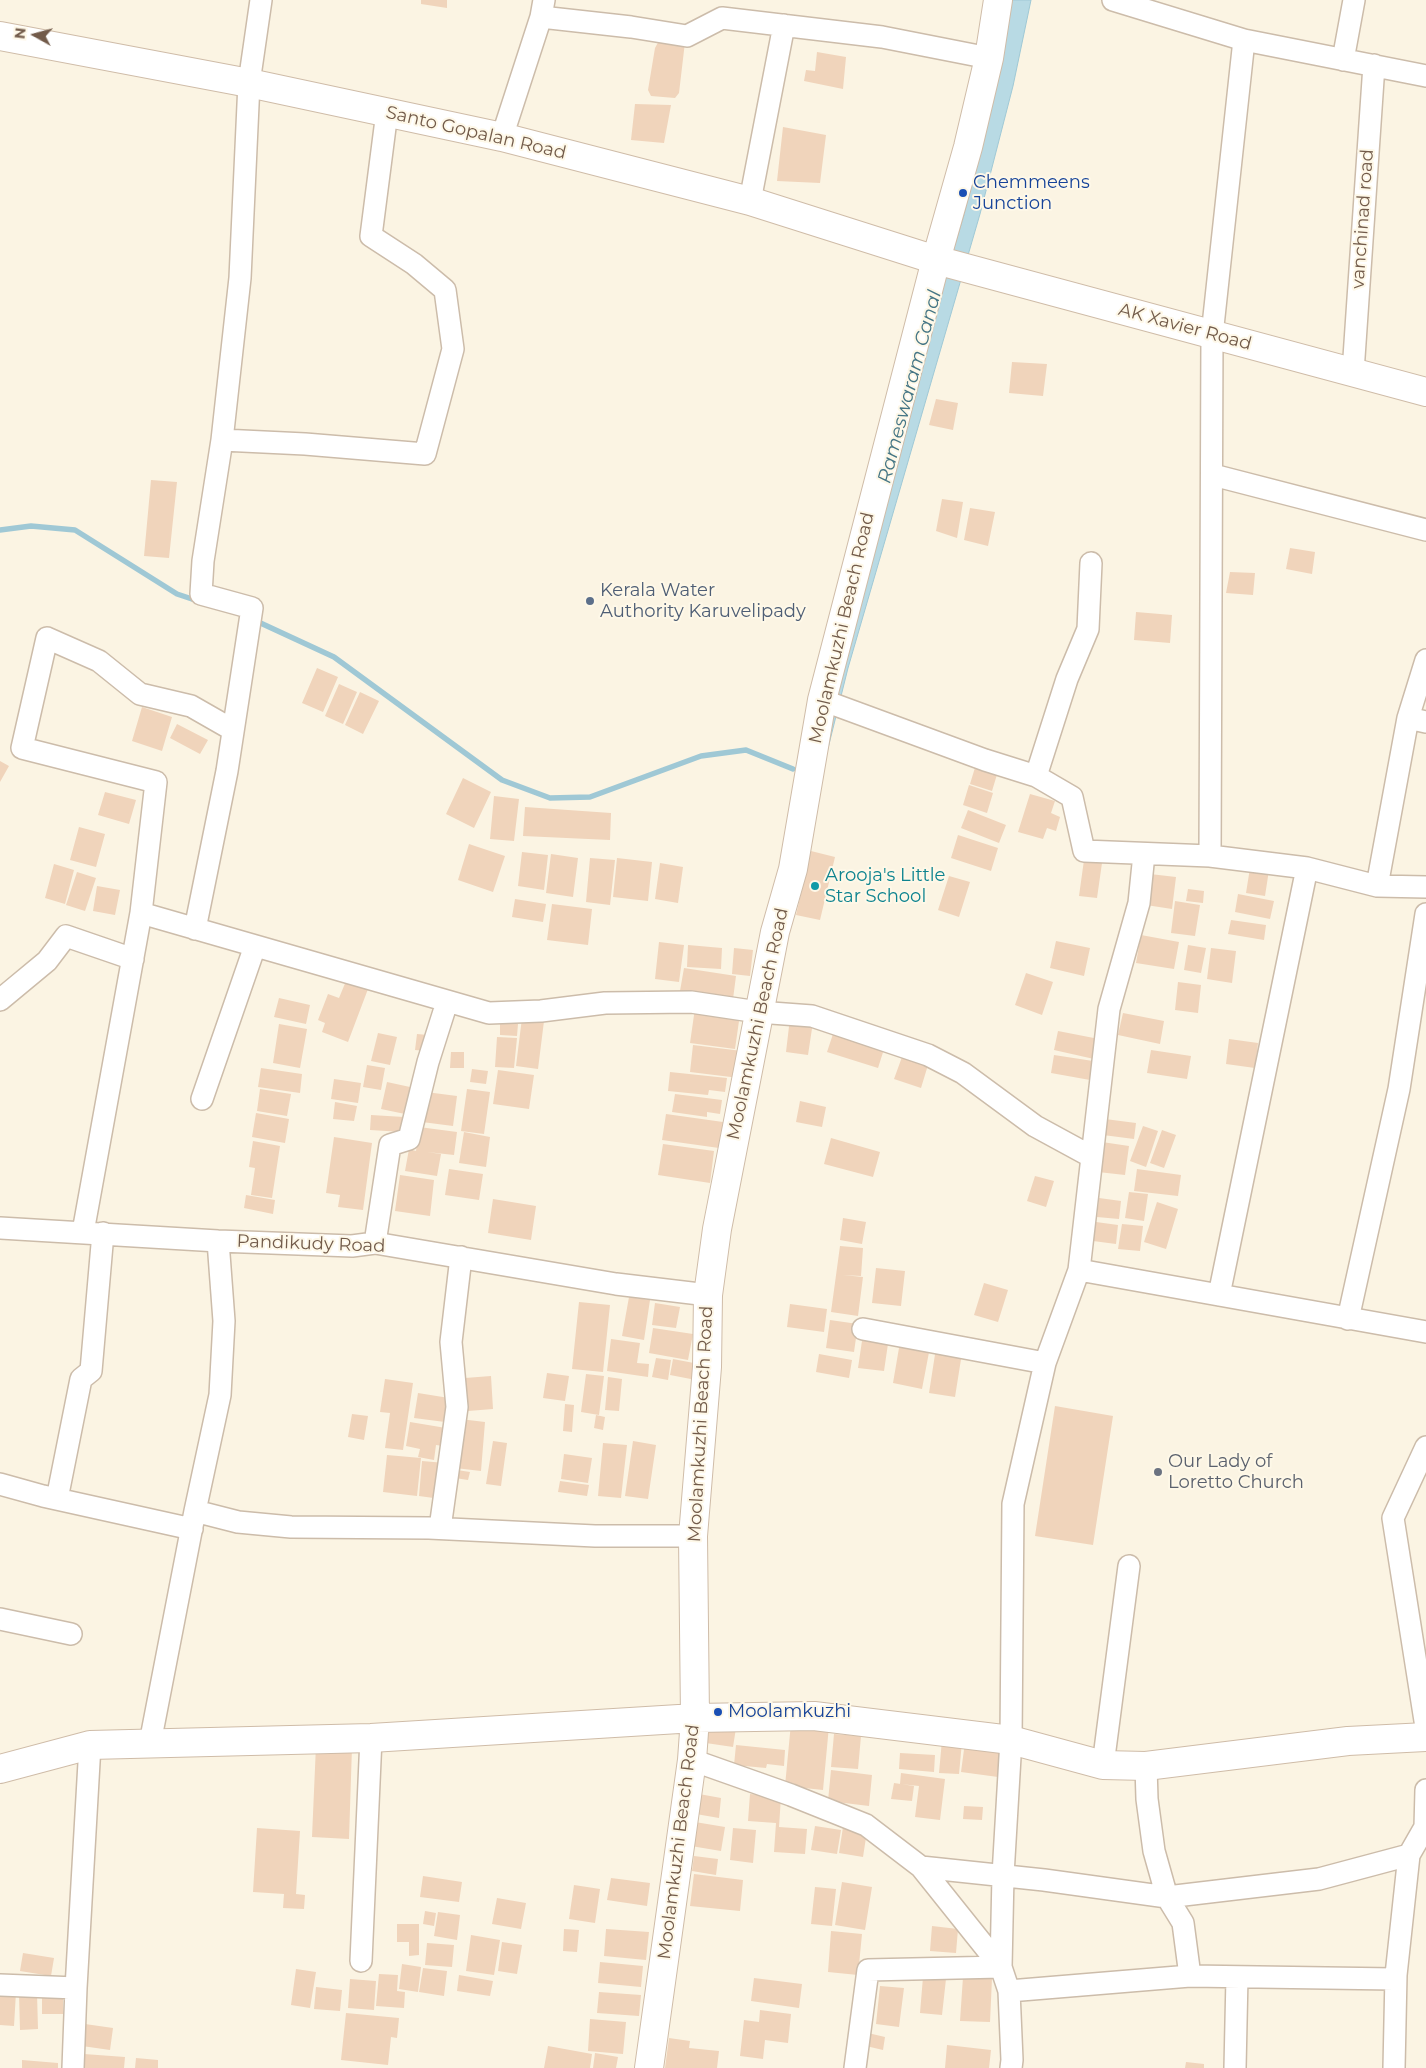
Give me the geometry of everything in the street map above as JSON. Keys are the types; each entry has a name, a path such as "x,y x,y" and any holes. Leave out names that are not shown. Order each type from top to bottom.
{"street":[{"path":"195,929 233,730 250,618 201,594 203,561 222,440 240,278 249,83 261,0"},
{"name":"Moolamkuzhi Beach Road","path":"649,2068 692,1760 695,1718 693,1536 707,1367 708,1295 717,1229 775,932 968,147 989,58 998,0"},
{"path":"1113,0 1244,40 1426,76"},
{"path":"1343,60 1354,0"},
{"path":"502,137 543,8 632,27 687,36 722,18 882,37 989,58"},
{"path":"750,201 784,25"},
{"name":"Santo Gopalan Road","path":"0,36 249,83 502,137 750,201 940,261"},
{"path":"1210,856 1212,335 1244,40"},
{"name":"vanchinad road","path":"1353,372 1374,65"},
{"path":"222,440 305,444 425,454 453,349 445,290 414,264 371,236 388,112"},
{"name":"AK Xavier Road","path":"940,261 1426,392"},
{"path":"1212,474 1426,530"},
{"path":"1036,776 1067,679 1088,629 1091,563"},
{"path":"57,1499 81,1379 91,1371 93,1232 141,913 156,782 22,748 48,638 99,661 140,694 191,706 233,730"},
{"path":"1377,886 1417,720 1426,660"},
{"path":"830,703 984,760 1036,776 1072,797 1084,851 1210,856 1308,868 1377,886 1426,887"},
{"path":"1011,2068 1008,1991 1001,1967 1003,1876 1011,1740 1013,1504 1045,1362 1079,1270 1109,1009 1140,903 1144,854"},
{"path":"1219,1295 1308,868"},
{"path":"141,913 489,1013 541,1011 605,1004 692,1002 758,1012 812,1016 928,1055 963,1073 1035,1126 1092,1157"},
{"path":"1348,1319 1399,1089 1426,914"},
{"path":"0,1000 47,961 66,936 133,959"},
{"path":"202,1099 255,946"},
{"path":"375,1243 390,1145 409,1139 428,1062 447,1002"},
{"name":"Pandikudy Road","path":"0,1228 93,1232 218,1241 352,1246 375,1243 616,1284 708,1295"},
{"path":"150,1743 193,1520 220,1396 224,1321 218,1241"},
{"path":"440,1528 457,1406 451,1342 461,1257"},
{"path":"1079,1270 1426,1332"},
{"path":"863,1328 1045,1362"},
{"path":"1426,1447 1393,1518 1426,1727"},
{"path":"0,1484 57,1499 193,1520 291,1527 440,1528 595,1536 693,1536"},
{"path":"1103,1765 1128,1566"},
{"path":"0,1619 71,1634"},
{"path":"0,1769 90,1745 371,1738 695,1718 814,1716 1011,1740 1103,1765 1146,1766 1348,1741 1426,1737"},
{"path":"361,1961 371,1738"},
{"path":"73,2068 90,1745"},
{"path":"692,1760 791,1795 866,1825 921,1867 1001,1967"},
{"path":"1146,1766 1154,1851 1168,1897 1183,1923 1190,1976"},
{"path":"1394,2068 1396,1975 1409,1855 1425,1827 1426,1790"},
{"path":"921,1867 1168,1897 1319,1878 1409,1855"},
{"path":"856,2068 868,1970 1001,1967"},
{"path":"1008,1991 1190,1976 1394,1978 1396,1975"},
{"path":"1235,2068 1237,1977"},
{"path":"0,1984 76,1988"}],"water":[{"path":"1009,0 1031,0 1013,86 980,214 848,668 765,1001 809,776 943,284 964,215 997,74"}],"building":[{"path":"421,0 447,0 447,8 421,4"},
{"path":"661,37 685,42 679,93 675,98 651,96 648,90 655,48"},
{"path":"817,52 846,57 843,89 804,81 806,70 815,71"},
{"path":"635,104 671,105 664,143 631,140"},
{"path":"783,127 826,135 820,183 777,181"},
{"path":"1012,362 1047,364 1043,396 1009,393"},
{"path":"936,399 958,403 953,430 929,425"},
{"path":"151,480 177,482 169,558 144,556"},
{"path":"942,499 963,502 957,538 936,531"},
{"path":"970,508 995,512 988,546 964,540"},
{"path":"1290,548 1315,552 1312,574 1286,569"},
{"path":"1230,572 1255,573 1253,595 1226,593"},
{"path":"1136,612 1172,615 1170,643 1134,640"},
{"path":"317,668 338,677 323,712 302,703"},
{"path":"339,684 357,692 343,724 325,716"},
{"path":"360,692 379,701 363,734 345,725"},
{"path":"142,707 172,717 162,751 132,741"},
{"path":"177,724 208,740 200,754 170,738"},
{"path":"0,761 9,766 0,782"},
{"path":"977,761 999,768 992,791 970,784"},
{"path":"463,778 491,792 474,828 446,814"},
{"path":"969,785 993,793 987,813 963,805"},
{"path":"105,792 136,800 129,824 98,815"},
{"path":"1030,794 1055,801 1051,813 1060,817 1056,831 1047,828 1043,839 1018,832"},
{"path":"494,796 519,799 514,841 490,839"},
{"path":"525,807 611,813 610,840 523,836"},
{"path":"968,810 1006,825 999,843 961,828"},
{"path":"79,827 105,834 96,867 70,860"},
{"path":"958,835 998,848 991,871 951,858"},
{"path":"469,844 505,856 493,892 458,880"},
{"name":"Arooja's Little Star School","path":"811,851 835,857 820,920 796,915"},
{"path":"522,852 548,855 544,890 518,886"},
{"path":"551,854 578,858 573,897 546,893"},
{"path":"590,858 615,860 610,905 586,902"},
{"path":"617,858 652,862 648,901 613,897"},
{"path":"1084,860 1102,863 1097,898 1079,896"},
{"path":"660,863 683,867 678,903 655,899"},
{"path":"54,864 74,870 65,904 45,898"},
{"path":"1250,868 1269,870 1265,896 1246,893"},
{"path":"77,872 96,878 85,911 66,905"},
{"path":"1150,874 1176,877 1172,909 1146,905"},
{"path":"949,876 970,882 959,917 938,910"},
{"path":"97,886 120,890 115,915 93,911"},
{"path":"1188,889 1204,891 1203,903 1186,901"},
{"path":"1238,894 1274,901 1270,919 1235,912"},
{"path":"515,899 546,904 543,922 512,917"},
{"path":"1175,901 1200,905 1195,936 1171,933"},
{"path":"552,904 592,909 588,945 547,940"},
{"path":"1231,920 1266,925 1264,940 1228,934"},
{"path":"1141,935 1179,942 1174,969 1136,963"},
{"path":"1056,941 1090,948 1084,976 1050,968"},
{"path":"659,942 684,945 679,982 655,979"},
{"path":"688,945 722,948 721,969 687,967"},
{"path":"1188,945 1206,948 1201,973 1184,970"},
{"path":"734,948 753,950 750,976 732,974"},
{"path":"1211,948 1236,951 1232,983 1207,979"},
{"path":"684,968 736,976 733,999 680,991"},
{"path":"1026,973 1053,982 1042,1015 1015,1005"},
{"path":"346,981 368,989 348,1042 322,1032 325,1023 318,1020 328,994 339,998"},
{"path":"1178,982 1201,985 1198,1013 1175,1010"},
{"path":"279,998 310,1005 306,1024 274,1017"},
{"path":"695,1008 740,1014 735,1049 690,1043"},
{"path":"1123,1013 1164,1021 1160,1044 1118,1035"},
{"path":"522,1018 544,1021 538,1069 516,1066"},
{"path":"790,1018 813,1022 808,1055 786,1052"},
{"path":"500,1023 518,1024 517,1036 500,1035"},
{"path":"279,1024 307,1029 300,1068 273,1063"},
{"path":"834,1031 885,1046 878,1068 827,1052"},
{"path":"1058,1031 1099,1039 1094,1059 1054,1050"},
{"path":"378,1033 397,1037 390,1065 371,1061"},
{"path":"417,1034 428,1035 426,1051 415,1050"},
{"path":"497,1037 517,1038 514,1068 495,1067"},
{"path":"1229,1039 1258,1043 1255,1068 1226,1064"},
{"path":"693,1045 742,1051 739,1078 690,1072"},
{"path":"1151,1050 1191,1056 1187,1079 1147,1073"},
{"path":"451,1052 464,1052 464,1068 450,1068"},
{"path":"1054,1055 1093,1061 1090,1080 1051,1073"},
{"path":"902,1057 928,1065 921,1088 894,1079"},
{"path":"367,1065 385,1068 381,1090 363,1087"},
{"path":"261,1068 302,1074 300,1093 258,1087"},
{"path":"472,1069 488,1071 486,1084 470,1082"},
{"path":"498,1070 534,1075 529,1109 493,1104"},
{"path":"670,1072 727,1078 725,1092 709,1090 708,1095 668,1091"},
{"path":"334,1079 361,1083 358,1103 331,1099"},
{"path":"387,1082 410,1087 405,1114 381,1109"},
{"path":"260,1089 291,1094 287,1116 257,1111"},
{"path":"467,1089 490,1092 484,1134 461,1131"},
{"path":"426,1092 457,1096 453,1126 422,1122"},
{"path":"675,1094 722,1100 720,1114 707,1112 707,1117 672,1112"},
{"path":"800,1101 826,1107 822,1127 796,1122"},
{"path":"335,1102 357,1106 354,1121 333,1119"},
{"path":"256,1113 289,1119 285,1143 252,1137"},
{"path":"666,1114 723,1122 719,1148 662,1140"},
{"path":"371,1115 404,1117 403,1132 370,1130"},
{"path":"1105,1119 1136,1123 1134,1139 1103,1135"},
{"path":"1143,1126 1158,1131 1146,1167 1130,1161"},
{"path":"419,1127 457,1132 454,1155 427,1152 441,1154 437,1176 405,1171 409,1149 416,1151"},
{"path":"1162,1130 1176,1135 1164,1168 1150,1163"},
{"path":"464,1132 490,1137 486,1167 459,1163"},
{"path":"334,1137 372,1143 363,1210 338,1207 340,1195 326,1193"},
{"path":"831,1138 880,1152 873,1177 824,1164"},
{"path":"253,1141 280,1146 272,1198 251,1195 255,1168 249,1167"},
{"path":"1102,1142 1129,1146 1125,1175 1098,1172"},
{"path":"663,1144 714,1151 710,1183 658,1175"},
{"path":"449,1169 483,1174 479,1200 445,1195"},
{"path":"1137,1169 1181,1175 1178,1196 1134,1191"},
{"path":"400,1175 434,1180 430,1216 395,1211"},
{"path":"1035,1176 1054,1181 1046,1207 1027,1201"},
{"path":"1129,1192 1148,1194 1144,1221 1125,1218"},
{"path":"246,1195 275,1200 273,1214 244,1208"},
{"path":"1099,1198 1121,1201 1119,1219 1097,1217"},
{"path":"493,1199 536,1206 531,1240 488,1233"},
{"path":"1157,1202 1178,1209 1166,1249 1144,1242"},
{"path":"843,1218 866,1222 862,1244 840,1240"},
{"path":"1096,1222 1118,1225 1116,1244 1093,1241"},
{"path":"1122,1224 1143,1226 1140,1251 1118,1249"},
{"path":"840,1246 863,1248 861,1276 843,1275 863,1277 858,1316 831,1312"},
{"path":"876,1268 905,1271 901,1306 872,1303"},
{"path":"984,1283 1008,1290 998,1322 974,1315"},
{"path":"629,1297 650,1300 644,1340 622,1336"},
{"path":"579,1302 610,1305 603,1372 572,1369"},
{"path":"655,1303 680,1307 676,1328 652,1325"},
{"path":"790,1304 827,1309 824,1332 787,1327"},
{"path":"830,1320 858,1324 854,1352 826,1348"},
{"path":"653,1328 693,1334 688,1360 649,1353"},
{"path":"863,1334 889,1337 884,1371 858,1368"},
{"path":"611,1339 640,1343 637,1363 649,1364 648,1377 607,1371"},
{"path":"900,1342 930,1347 922,1389 893,1383"},
{"path":"936,1348 962,1353 955,1397 929,1393"},
{"path":"819,1354 852,1360 849,1378 816,1372"},
{"path":"656,1358 671,1360 668,1380 652,1377"},
{"path":"673,1359 699,1364 696,1380 670,1375"},
{"path":"547,1373 569,1376 565,1401 543,1398"},
{"path":"586,1374 604,1376 599,1415 581,1412"},
{"path":"491,1376 493,1409 468,1411 465,1378"},
{"path":"608,1377 622,1379 619,1411 605,1410"},
{"path":"385,1379 413,1383 403,1450 385,1448 390,1413 380,1412"},
{"path":"418,1393 449,1398 445,1422 414,1418"},
{"path":"565,1404 574,1405 572,1432 563,1431"},
{"path":"1055,1406 1113,1416 1093,1545 1035,1536"},
{"path":"352,1414 368,1416 364,1440 348,1437"},
{"path":"596,1415 605,1417 603,1430 594,1428"},
{"path":"460,1419 485,1422 481,1471 455,1468"},
{"path":"410,1422 446,1428 443,1446 436,1445 434,1460 418,1457 420,1449 406,1446"},
{"path":"493,1441 507,1443 501,1486 486,1484"},
{"path":"633,1441 656,1445 648,1499 625,1496"},
{"path":"603,1443 627,1445 621,1498 598,1496"},
{"path":"564,1454 592,1458 588,1483 561,1479"},
{"path":"387,1455 421,1458 417,1496 383,1492"},
{"path":"422,1461 445,1463 441,1499 419,1496"},
{"path":"457,1470 470,1472 468,1480 455,1478"},
{"path":"560,1481 589,1485 587,1496 558,1492"},
{"path":"702,1723 736,1728 733,1747 699,1742"},
{"path":"791,1723 829,1726 823,1790 785,1786"},
{"path":"834,1734 861,1736 858,1769 831,1767"},
{"path":"942,1740 962,1742 959,1774 939,1773"},
{"path":"965,1742 1002,1748 998,1777 961,1772"},
{"path":"316,1745 352,1747 349,1839 312,1837"},
{"path":"736,1745 785,1750 784,1766 767,1764 766,1768 734,1765"},
{"path":"900,1753 935,1755 934,1772 899,1769"},
{"path":"831,1770 872,1775 869,1806 828,1801"},
{"path":"901,1773 945,1779 940,1820 915,1817 919,1786 900,1784"},
{"path":"894,1783 914,1786 912,1801 891,1799"},
{"path":"699,1794 721,1798 719,1818 696,1814"},
{"path":"750,1794 781,1797 779,1827 807,1829 805,1854 774,1852 776,1823 748,1821"},
{"path":"964,1806 983,1807 982,1820 963,1819"},
{"path":"695,1822 725,1827 721,1851 691,1846"},
{"path":"815,1826 841,1830 837,1854 811,1850"},
{"path":"843,1827 867,1831 863,1857 839,1853"},
{"path":"257,1828 300,1831 296,1894 305,1895 304,1909 283,1908 284,1894 253,1892"},
{"path":"733,1828 756,1830 753,1863 730,1860"},
{"path":"694,1856 718,1859 716,1875 692,1871"},
{"path":"694,1874 743,1880 740,1911 690,1906"},
{"path":"423,1876 462,1882 459,1902 420,1897"},
{"path":"611,1878 650,1883 647,1906 607,1900"},
{"path":"842,1882 872,1887 865,1930 835,1925"},
{"path":"574,1885 600,1889 595,1923 569,1919"},
{"path":"815,1887 836,1889 832,1926 811,1924"},
{"path":"497,1898 526,1903 521,1929 492,1924"},
{"path":"425,1911 436,1913 434,1926 423,1924"},
{"path":"438,1912 460,1915 457,1940 434,1936"},
{"path":"397,1924 419,1924 419,1955 409,1956 409,1942 397,1942"},
{"path":"932,1926 958,1929 956,1953 930,1951"},
{"path":"564,1929 579,1930 577,1952 563,1951"},
{"path":"606,1929 649,1932 646,1960 604,1956"},
{"path":"831,1931 862,1934 858,1975 828,1972"},
{"path":"471,1935 500,1940 494,1975 466,1971"},
{"path":"502,1942 522,1945 517,1974 498,1971"},
{"path":"427,1943 454,1945 452,1967 425,1965"},
{"path":"23,1953 54,1958 51,1976 20,1971"},
{"path":"600,1962 643,1966 641,1987 598,1983"},
{"path":"402,1964 421,1967 418,1992 399,1989"},
{"path":"423,1968 447,1971 444,1996 419,1992"},
{"path":"296,1969 316,1972 310,2008 291,2005"},
{"path":"379,1974 398,1975 397,1991 405,1992 404,2008 376,2006"},
{"path":"459,1975 493,1981 490,1996 457,1991"},
{"path":"923,1977 946,1979 942,2015 920,2013"},
{"path":"963,1977 992,1978 990,2022 960,2021"},
{"path":"754,1978 802,1984 799,2008 751,2001"},
{"path":"350,1979 376,1981 374,2010 348,2008"},
{"path":"880,1986 904,1988 899,2027 876,2024"},
{"path":"316,1987 342,1990 340,2011 314,2009"},
{"path":"0,1991 16,1992 14,2026 0,2025"},
{"path":"42,1991 63,1992 63,2014 42,2014"},
{"path":"599,1992 641,1995 639,2016 597,2013"},
{"path":"37,1993 38,2029 20,2030 19,1994"},
{"path":"760,2010 791,2014 788,2043 765,2040 763,2059 740,2056 744,2020 759,2022"},
{"path":"346,2013 399,2018 397,2038 391,2037 388,2065 341,2060"},
{"path":"590,2019 626,2022 623,2054 588,2051"},
{"path":"85,2024 113,2028 110,2050 82,2046"},
{"path":"868,2033 885,2037 883,2050 866,2046"},
{"path":"669,2038 690,2041 689,2048 719,2051 717,2068 665,2068"},
{"path":"947,2045 991,2050 989,2068 945,2068"},
{"path":"548,2046 592,2054 590,2068 544,2068"},
{"path":"595,2053 618,2057 616,2068 593,2068"},
{"path":"84,2054 125,2057 124,2068 83,2068"},
{"path":"136,2058 158,2060 158,2068 135,2068"},
{"path":"22,2060 58,2063 58,2068 22,2068"},
{"path":"1186,2062 1204,2064 1204,2068 1185,2068"}],"waterway":[{"path":"0,530 31,526 75,530 177,594 198,601"},
{"path":"254,620 334,657 502,780 550,798 590,797 701,756 746,750 793,769"}],"place":[{"name":"Chemmeens Junction","path":"963,193"},
{"name":"Kerala Water Authority Karuvelipady","path":"590,601"},
{"name":"Arooja's Little Star School","path":"815,886"},
{"name":"Our Lady of Loretto Church","path":"1158,1472"},
{"name":"Moolamkuzhi","path":"718,1712"}],"water label":[{"name":"Rameswaram Canal","path":"910,387"}]}
